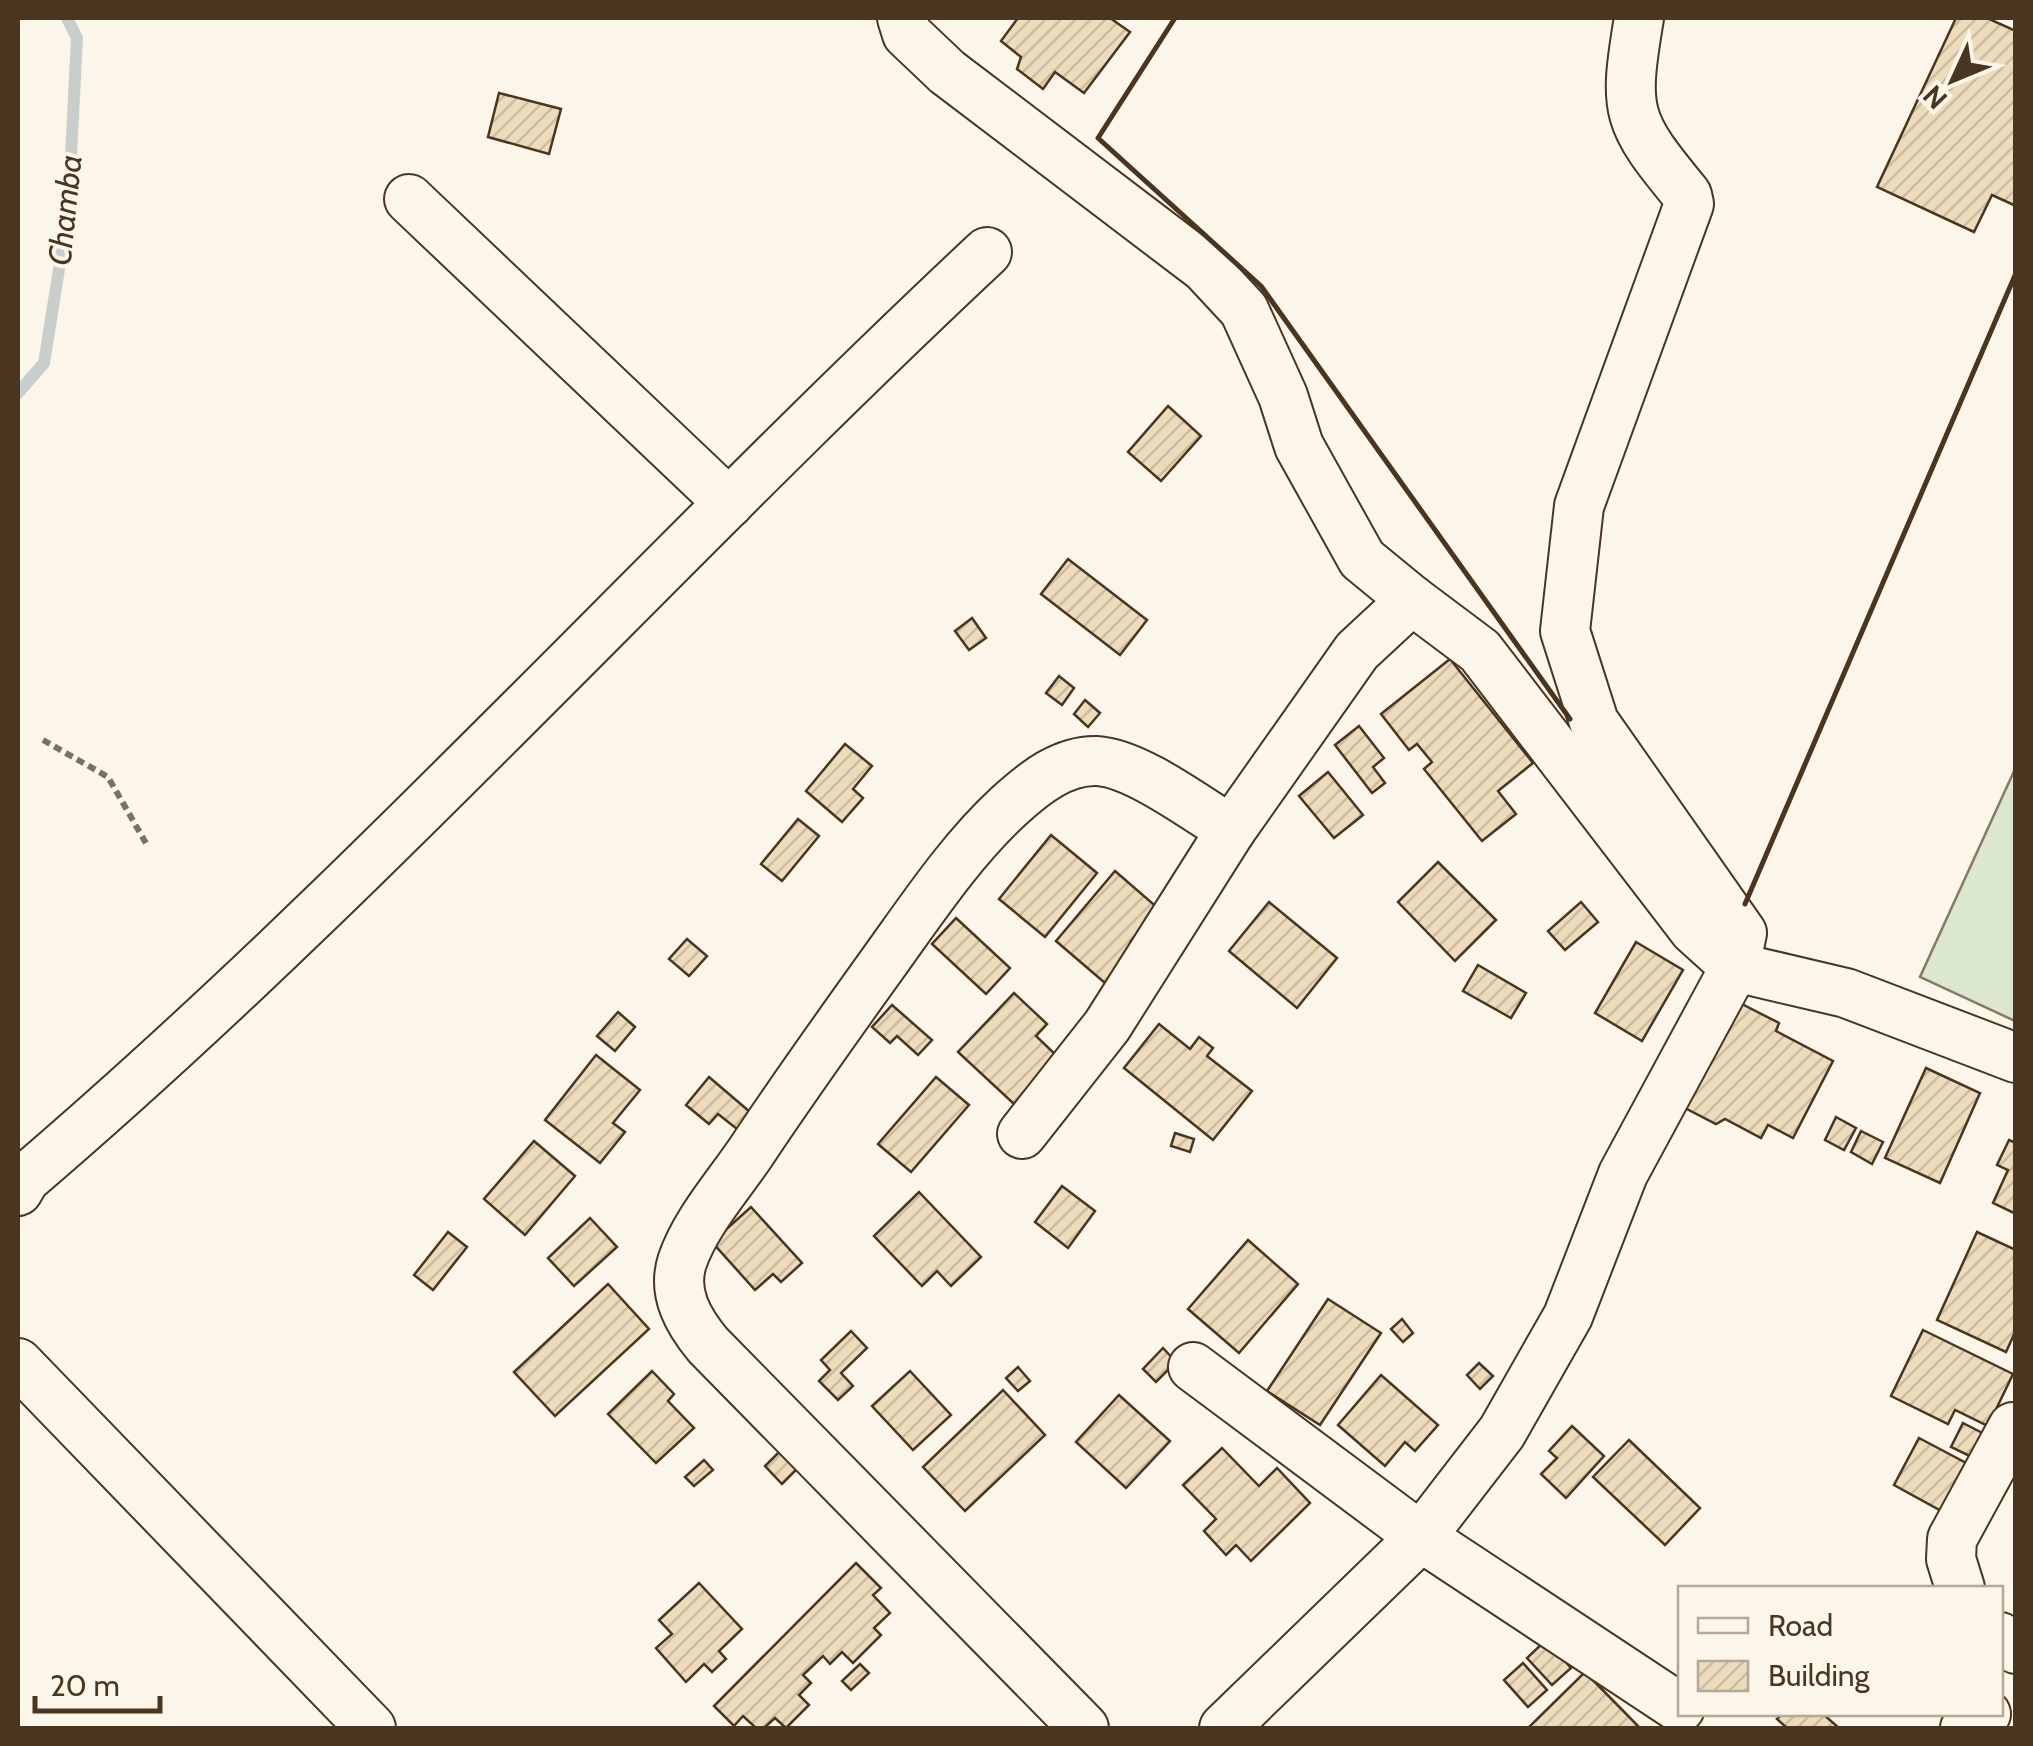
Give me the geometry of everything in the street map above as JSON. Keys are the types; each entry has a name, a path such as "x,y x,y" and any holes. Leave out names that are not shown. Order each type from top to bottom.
{"street":[{"path":"902,18 908,34 948,72 1205,268 1229,291 1244,310 1255,334 1283,396 1299,446 1362,558 1480,651 1694,930 1735,967 1846,993 2016,1058"},
{"path":"1224,1728 1421,1537 1502,1432 1568,1316 1623,1174 1735,967 1742,933 1594,722 1565,632 1579,506 1689,204 1687,195 1649,149 1633,120 1629,90 1640,18"},
{"path":"409,199 729,502"},
{"path":"18,1191 25,1179 178,1047 485,750 858,372 987,252"},
{"path":"1022,1134 1107,1026 1231,830 1357,652 1412,600"},
{"path":"1084,1728 708,1345 689,1322 679,1291 682,1263 699,1230 792,1090 920,912 986,830 1047,774 1098,761 1145,776 1231,830"},
{"path":"18,1362 371,1728"},
{"path":"1193,1367 1421,1537 1678,1707"},
{"path":"1959,1586 1951,1560 1952,1540 2013,1427"}],"path":[{"path":"43,740 108,777 147,845"}],"green space":[{"path":"2015,769 2015,1021 1920,977"}],"building":[{"path":"1018,18 1110,18 1130,32 1084,93 1055,72 1043,89 1017,69 1021,57 1001,41"},
{"path":"1956,18 1987,18 2016,31 2016,206 1992,195 1974,232 1877,187"},
{"path":"499,93 561,109 549,154 488,137"},
{"path":"1168,406 1201,436 1161,481 1128,452"},
{"path":"1068,559 1147,620 1120,655 1041,594"},
{"path":"972,618 986,638 969,650 955,631"},
{"path":"1450,659 1533,763 1498,791 1516,814 1482,841 1424,769 1432,762 1417,744 1409,750 1381,714"},
{"path":"1059,676 1074,688 1062,705 1046,693"},
{"path":"1085,700 1100,713 1088,727 1074,714"},
{"path":"1359,726 1384,758 1373,767 1385,783 1372,793 1335,745"},
{"path":"845,744 872,766 853,789 863,798 842,822 806,791"},
{"path":"1328,772 1363,815 1334,838 1299,796"},
{"path":"798,819 819,836 782,881 761,864"},
{"path":"1051,835 1097,873 1045,937 999,899"},
{"path":"1438,862 1496,920 1455,961 1398,902"},
{"path":"1115,871 1159,909 1131,941 1143,951 1112,989 1056,941"},
{"path":"1269,902 1337,958 1297,1008 1229,951"},
{"path":"1581,902 1598,922 1565,950 1548,931"},
{"path":"956,918 1010,968 986,994 932,944"},
{"path":"687,939 707,956 689,976 669,959"},
{"path":"1636,942 1683,970 1642,1041 1595,1013"},
{"path":"1478,965 1526,993 1511,1018 1463,991"},
{"path":"1014,993 1047,1024 1036,1036 1058,1057 1014,1104 958,1052"},
{"path":"1738,1002 1779,1023 1776,1031 1833,1061 1793,1138 1768,1125 1761,1138 1725,1119 1716,1124 1683,1107"},
{"path":"892,1005 932,1040 918,1055 897,1036 890,1043 872,1027"},
{"path":"618,1012 635,1027 615,1051 597,1036"},
{"path":"1159,1024 1190,1049 1199,1037 1213,1048 1207,1056 1252,1091 1213,1140 1124,1068"},
{"path":"596,1055 640,1090 613,1123 625,1132 600,1163 545,1120"},
{"path":"1926,1068 1980,1093 1940,1183 1885,1158"},
{"path":"709,1077 750,1112 737,1129 718,1114 709,1124 686,1105"},
{"path":"936,1077 969,1105 911,1172 878,1144"},
{"path":"1836,1117 1856,1128 1844,1150 1825,1140"},
{"path":"1861,1131 1883,1142 1872,1164 1851,1152"},
{"path":"1175,1133 1194,1139 1190,1152 1171,1146"},
{"path":"2009,1140 2016,1143 2016,1214 1993,1203 2008,1170 1997,1165"},
{"path":"534,1141 575,1176 525,1235 484,1199"},
{"path":"1062,1186 1095,1211 1068,1248 1035,1222"},
{"path":"919,1192 981,1257 951,1286 937,1271 922,1286 874,1236"},
{"path":"751,1207 802,1263 781,1282 773,1274 755,1290 712,1242"},
{"path":"590,1218 617,1247 574,1286 548,1258"},
{"path":"448,1232 467,1247 433,1290 414,1275"},
{"path":"1977,1232 2016,1250 2016,1330 2006,1352 1937,1320"},
{"path":"1248,1240 1298,1284 1239,1353 1188,1309"},
{"path":"608,1284 649,1329 555,1416 514,1372"},
{"path":"1328,1299 1381,1333 1320,1425 1267,1391"},
{"path":"1402,1319 1413,1333 1403,1342 1391,1329"},
{"path":"1923,1330 2013,1374 1988,1426 1955,1410 1948,1424 1891,1396"},
{"path":"851,1331 867,1348 841,1373 853,1386 838,1400 819,1381 830,1370 821,1360"},
{"path":"1163,1348 1176,1362 1156,1382 1143,1369"},
{"path":"1479,1363 1493,1376 1480,1389 1467,1375"},
{"path":"1018,1367 1030,1381 1018,1391 1006,1378"},
{"path":"652,1371 674,1394 668,1401 694,1428 656,1463 608,1414"},
{"path":"910,1371 951,1415 913,1450 872,1406"},
{"path":"1381,1375 1438,1425 1415,1451 1405,1442 1385,1466 1338,1425"},
{"path":"1003,1390 1045,1435 965,1511 923,1467"},
{"path":"1119,1395 1170,1441 1126,1488 1076,1442"},
{"path":"1963,1423 1992,1438 1980,1461 1951,1447"},
{"path":"1572,1426 1604,1456 1566,1498 1541,1474 1557,1458 1549,1451"},
{"path":"1919,1438 1970,1465 1945,1513 1894,1485"},
{"path":"1629,1440 1700,1508 1665,1545 1593,1477"},
{"path":"787,1444 804,1462 782,1484 765,1466"},
{"path":"1222,1448 1259,1486 1277,1468 1310,1503 1251,1561 1236,1545 1226,1555 1204,1531 1216,1519 1183,1485"},
{"path":"704,1460 713,1470 694,1486 685,1477"},
{"path":"856,1563 881,1588 873,1595 890,1613 874,1628 881,1635 853,1663 842,1652 830,1664 823,1656 803,1675 811,1683 799,1695 809,1705 786,1728 775,1718 764,1728 756,1728 743,1716 734,1726 714,1706"},
{"path":"699,1583 742,1629 719,1651 726,1659 712,1672 704,1664 686,1682 656,1648 672,1634 659,1620"},
{"path":"1546,1640 1571,1668 1552,1685 1527,1658"},
{"path":"1523,1663 1547,1690 1528,1707 1504,1680"},
{"path":"860,1664 869,1673 851,1690 842,1681"},
{"path":"1585,1672 1640,1728 1528,1728"},
{"path":"1825,1716 1839,1728 1787,1728 1777,1719"}],"waterway":[{"name":"Chamba","path":"18,393 44,363 68,213 77,38 67,18"}],"wall":[{"path":"1175,18 1098,138 1261,286 1570,719"},
{"path":"1745,904 2016,273"}]}
